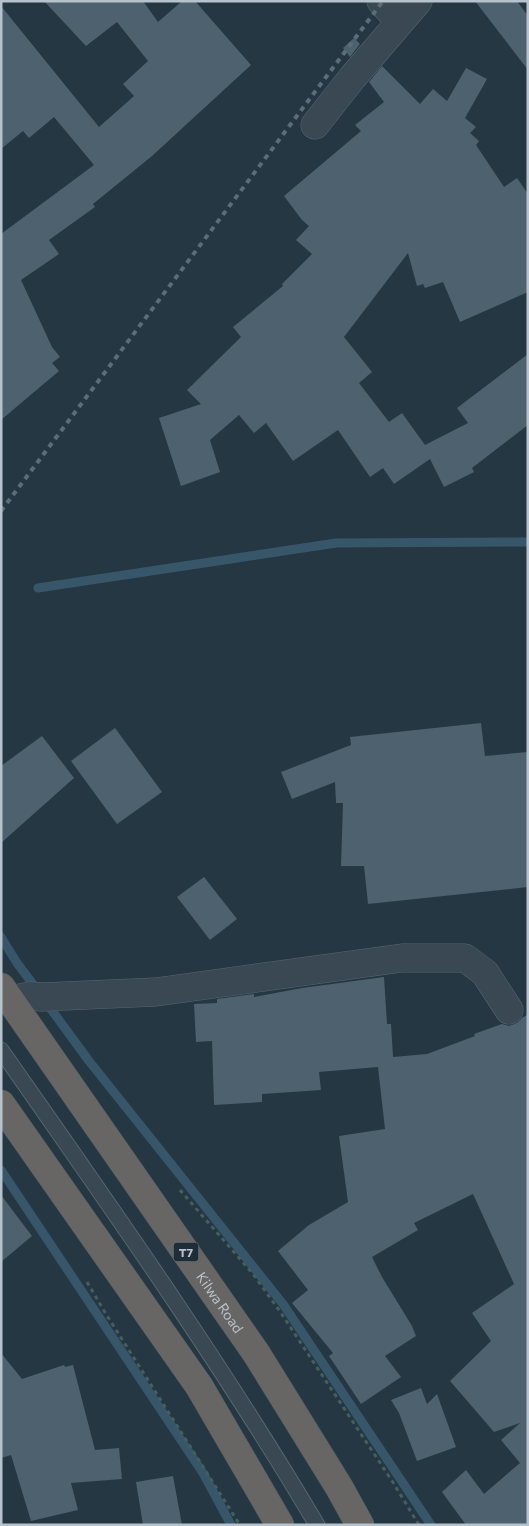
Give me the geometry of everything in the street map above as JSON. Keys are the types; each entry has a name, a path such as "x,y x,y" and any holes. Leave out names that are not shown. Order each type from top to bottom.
{"highway":[{"name":"Kilwa Road","path":"6,993 256,1353 360,1525"},
{"path":"1,1104 198,1386 280,1525"}],"street":[{"path":"381,1 399,22"},
{"path":"315,125 418,1"},
{"path":"6,993 42,997 156,992 402,958 464,958 485,973 509,1010"}],"lane":[{"path":"1,1050 154,1270 268,1441 318,1525"}],"path":[{"path":"176,1184 253,1274 279,1310 419,1525"},
{"path":"87,1281 240,1525"}],"building":[{"path":"44,1 143,1 158,22 182,1 195,1 251,65 152,156 93,204 95,207 49,240 59,254 21,280 52,347 60,357 52,363 59,371 1,420 1,234 94,165 54,117 29,138 23,131 1,149 1,6 99,127 134,96 123,84 148,61 117,22 86,46"},
{"path":"475,1 517,1 528,16 528,70"},
{"path":"354,38 360,44 350,57 343,48"},
{"path":"382,66 420,104 433,89 447,101 466,68 487,79 465,118 476,127 470,133 479,141 476,145 504,187 517,178 528,194 528,292 460,322 443,282 425,288 423,284 417,286 408,253 344,337 372,372 359,383 389,422 402,413 425,445 468,423 457,408 528,354 528,425 472,468 474,472 444,487 430,459 394,484 383,468 370,477 338,430 293,461 266,423 254,433 239,415 210,440 220,472 181,486 159,418 201,404 187,390 241,337 233,327 283,286 282,284 312,254 296,240 309,226 302,220 284,196 361,131 355,125 384,102 369,82"},
{"path":"481,723 485,756 528,752 528,887 368,904 364,866 341,866 343,803 336,803 335,782 292,799 281,772 351,745 350,737"},
{"path":"115,728 162,792 117,824 71,761"},
{"path":"42,736 74,778 1,843 1,766"},
{"path":"204,877 237,919 210,940 177,897"},
{"path":"384,977 387,1024 391,1024 393,1057 427,1054 502,1024 509,1026 517,1023 528,1015 528,1525 466,1525 442,1492 466,1470 484,1494 520,1463 501,1440 520,1423 494,1432 450,1381 491,1341 472,1313 514,1284 473,1194 414,1223 418,1230 372,1257 416,1336 385,1356 401,1377 361,1404 329,1356 333,1353 292,1303 308,1290 278,1251 309,1225 348,1202 339,1136 385,1129 378,1067 319,1072 321,1090 262,1094 262,1102 214,1105 212,1041 196,1042 194,1004 217,1003 217,999 254,994 254,997 302,988"},
{"path":"1,1195 32,1236 1,1262"},
{"path":"1,1353 22,1379 64,1365 65,1367 73,1365 95,1450 119,1448 122,1479 71,1483 78,1510 31,1521 11,1455 1,1458"},
{"path":"421,1388 427,1404 437,1394 456,1447 417,1461 399,1413 391,1400"},
{"path":"173,1476 182,1525 143,1525 136,1482"}],"waterway":[{"path":"38,588 336,543 528,542"},
{"path":"1,937 38,991"},
{"path":"45,1001 89,1061 283,1304 431,1525"},
{"path":"1,1170 203,1473 231,1525"}],"railway":[{"path":"1,511 383,1"}]}
